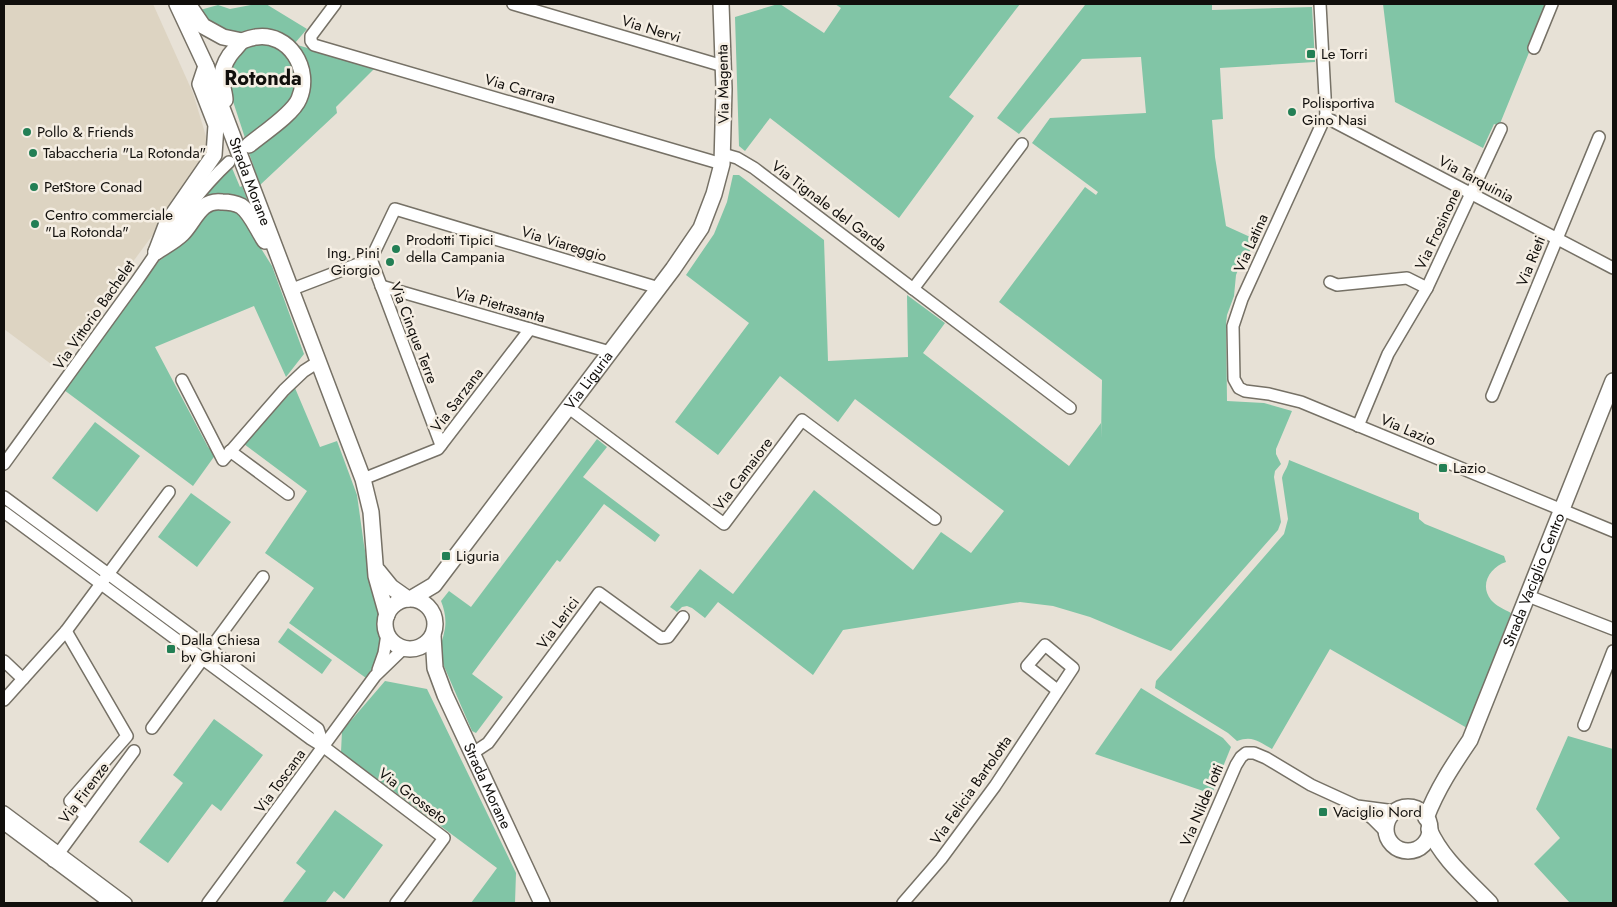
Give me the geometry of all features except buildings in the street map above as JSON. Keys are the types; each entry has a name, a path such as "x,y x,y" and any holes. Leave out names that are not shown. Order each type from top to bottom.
{"street":[{"name":"Strada Morane","path":"177,4 206,66 363,479 371,512 376,576 387,615"},
{"path":"188,4 202,26 223,38 242,41 260,37 271,38 284,44 292,51 301,65 303,84 299,99 294,108 249,145"},
{"name":"Via Carrara","path":"336,4 311,36 310,41 314,44 722,159"},
{"name":"Via Nervi","path":"513,4 723,66"},
{"name":"Via Magenta","path":"721,4 723,66 722,159"},
{"path":"1320,4 1325,117"},
{"path":"1534,48 1552,4"},
{"path":"222,111 226,98 221,75 228,56 242,41"},
{"path":"156,252 167,223 214,155 216,125 200,84 206,66"},
{"name":"Via Tarquinia","path":"1325,117 1613,268"},
{"name":"Via Latina","path":"1239,388 1234,379 1233,326 1242,299 1325,117"},
{"name":"Via Frosinone","path":"1358,426 1388,354 1427,288 1501,129"},
{"name":"Via Rieti","path":"1492,396 1599,137"},
{"path":"913,289 1022,144"},
{"name":"Via Tignale del Garda","path":"722,159 737,158 754,168 1070,408"},
{"name":"Via Liguria","path":"410,598 434,586 691,245 701,228 714,194 722,159"},
{"name":"Via Vittorio Bachelet","path":"4,464 156,252 212,178 229,162"},
{"path":"156,252 182,234 199,210 208,204 218,201 231,202 241,206 278,259"},
{"name":"Via Viareggio","path":"371,259 395,209 659,288"},
{"path":"290,290 371,259"},
{"name":"Via Cinque Terre","path":"371,259 441,446"},
{"name":"Via Frosinone","path":"1330,282 1337,285 1407,278 1427,288"},
{"name":"Via Pietrasanta","path":"380,286 610,352"},
{"name":"Via Sarzana","path":"363,479 438,449 530,329"},
{"path":"182,380 223,460 284,390 304,371 318,362"},
{"name":"Strada Vaciglio Centro","path":"1428,823 1435,794 1470,740 1612,385"},
{"name":"Via Lazio","path":"1239,388 1245,391 1269,394 1301,402 1613,531"},
{"name":"Via Camaiore","path":"569,408 724,524 802,420 935,519"},
{"path":"230,451 288,494"},
{"path":"4,700 66,631 169,492"},
{"path":"4,497 318,729 324,747"},
{"path":"4,512 311,740 324,747"},
{"path":"375,566 391,587 410,598 421,600 428,605 436,620 436,628 427,643 420,647 408,649"},
{"path":"152,728 263,577"},
{"path":"431,610 434,586"},
{"name":"Via Lerici","path":"473,753 488,743 599,593 661,638 668,637 683,617"},
{"path":"1528,596 1613,629"},
{"path":"410,598 396,603 390,609 385,624 387,634 396,645 408,649 435,668"},
{"path":"66,631 127,736 70,801 86,816"},
{"name":"Via Toscana","path":"208,903 375,676 384,653 387,634"},
{"name":"Strada Morane","path":"432,636 435,668 445,695 542,903"},
{"name":"Via Toscana","path":"375,676 408,649"},
{"path":"1584,725 1613,651"},
{"path":"4,661 23,679"},
{"name":"Via Felicia Bartolotta","path":"909,901 995,786 1057,690"},
{"name":"Via Grosseto","path":"324,747 444,838 396,903"},
{"name":"Via Firenze","path":"56,857 134,752"},
{"name":"Via Nilde Iotti","path":"1176,903 1236,765 1246,753 1254,753 1266,758 1311,785 1357,806 1386,832"},
{"name":"Strada Vaciglio Centro","path":"1402,809 1422,797 1446,775"},
{"name":"Via Nilde Iotti","path":"1357,806 1402,809"},
{"path":"1446,859 1430,853 1404,850 1394,846 1386,832 1388,819 1402,809 1418,810 1428,823 1436,845 1446,859 1490,903"},
{"path":"4,812 110,903"},
{"path":"1413,850 1423,844 1428,835 1428,823"},
{"path":"4,824 126,903"}],"shaded area":[{"path":"4,4 153,4 193,93 208,143 206,163 55,367 4,329"}],"green space":[{"path":"266,4 307,29 295,43 282,34 266,29 236,33 211,25 200,10 218,5 230,9"},
{"path":"778,4 824,33 841,8 835,4 1020,4 949,97 974,116 899,218 770,118 745,151 739,146 735,17"},
{"path":"1084,4 1212,4 1212,10 1312,7 1315,62 1220,68 1223,119 1212,120 1215,157 1226,226 1259,241 1243,258 1236,275 1234,296 1227,315 1227,401 1264,403 1292,411 1276,449 1276,454 1281,464 1275,471 1274,477 1281,522 1278,530 1171,651 1090,617 1053,606 1020,602 843,630 813,675 718,602 705,618 687,606 682,607 677,612 670,607 700,569 733,594 814,490 913,570 941,532 971,553 1004,511 855,399 838,422 780,376 718,455 675,422 749,323 686,275 714,234 727,202 733,175 739,175 824,240 828,361 908,357 907,295 945,323 923,353 1069,466 1101,423 1101,439 1102,380 999,302 1085,187 1096,195 1098,192 1032,143 1050,118 1146,113 1141,57 1082,59 1019,134 997,118"},
{"path":"1383,4 1545,4 1527,48 1530,50 1499,126 1494,124 1483,148 1395,102"},
{"path":"252,43 271,44 288,55 298,77 292,101 246,141 226,77 238,49"},
{"path":"294,44 375,68 336,107 337,113 260,185 249,153 300,110"},
{"path":"232,168 240,187 242,186 254,217 245,206 196,208 218,179"},
{"path":"214,209 232,210 240,215 272,266 304,354 286,377 254,306 155,347 208,447 216,454 193,486 64,390 159,261 185,241 207,213"},
{"path":"295,388 320,447 337,441 357,495 369,573 381,608 379,623 382,641 380,661 366,678 289,623 314,588 265,553 307,491 244,444"},
{"path":"95,422 140,456 97,512 52,478"},
{"path":"597,439 607,447 583,477 660,535 655,542 604,504 560,562 557,560 472,674 503,697 476,733 472,731 440,657 440,647 445,625 441,601 449,591 471,607"},
{"path":"1289,460 1419,513 1419,519 1425,524 1504,556 1506,562 1500,564 1491,572 1486,588 1493,602 1511,613 1467,728 1330,649 1272,749 1252,739 1237,741 1228,733 1155,688 1156,681 1284,534 1288,519 1282,478"},
{"path":"191,493 231,522 197,567 158,537"},
{"path":"288,628 332,660 322,674 278,642"},
{"path":"385,681 427,689 516,873 515,903 471,903 497,868 341,752 342,731"},
{"path":"1141,688 1223,738 1231,747 1212,794 1095,754"},
{"path":"214,719 263,755 221,811 212,804 168,863 139,842 183,783 173,775"},
{"path":"1568,736 1613,749 1613,903 1570,903 1534,864 1560,838 1536,809"},
{"path":"335,810 383,845 344,899 334,891 325,903 282,903 306,871 296,863"}],"place":[{"name":"Le Torri","path":"1311,54"},
{"name":"Polisportiva Gino Nasi","path":"1292,112"},
{"name":"Pollo & Friends","path":"27,132"},
{"name":"Tabaccheria \"La Rotonda\"","path":"33,153"},
{"name":"PetStore Conad","path":"34,187"},
{"name":"Centro commerciale \"La Rotonda\"","path":"35,224"},
{"name":"Prodotti Tipici della Campania","path":"396,249"},
{"name":"Ing. Pini Giorgio","path":"390,262"},
{"name":"Lazio","path":"1443,468"},
{"name":"Liguria","path":"446,556"},
{"name":"Dalla Chiesa bv Ghiaroni","path":"171,649"},
{"name":"Vaciglio Nord","path":"1323,812"}],"district":[{"name":"Rotonda","path":"263,78"}]}
